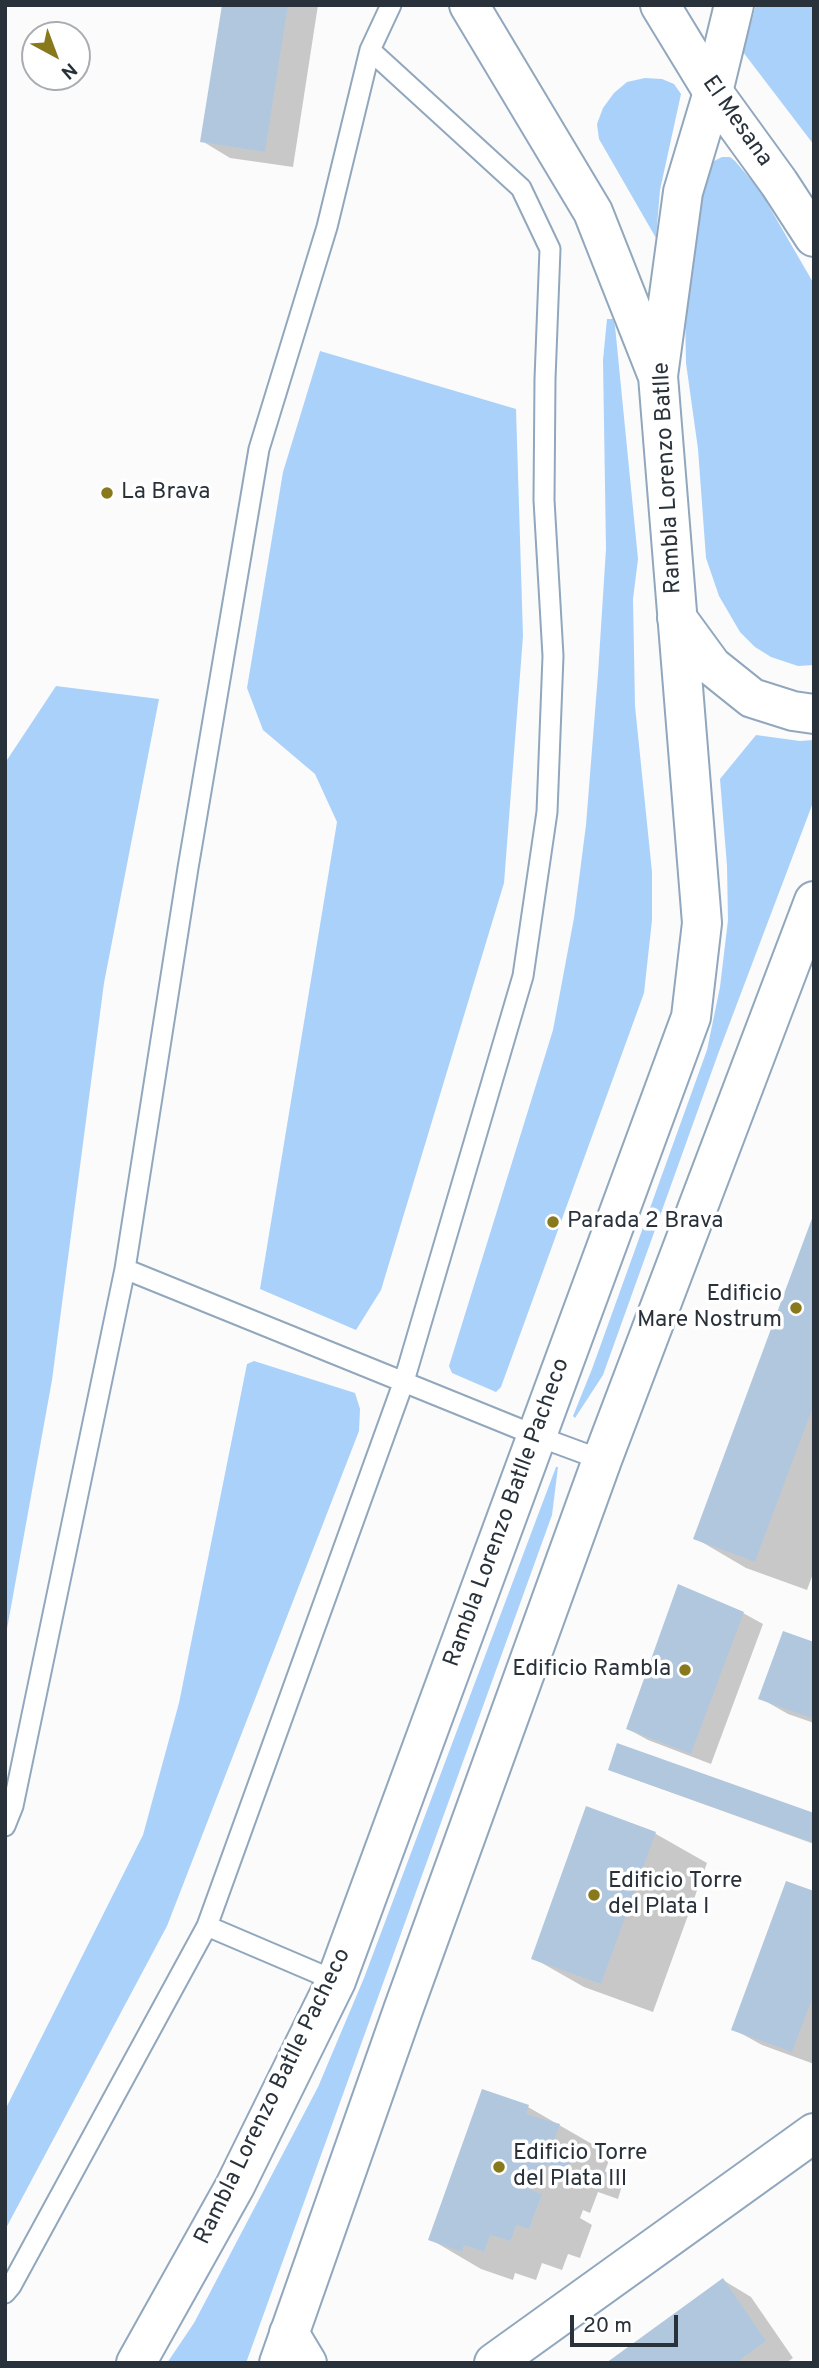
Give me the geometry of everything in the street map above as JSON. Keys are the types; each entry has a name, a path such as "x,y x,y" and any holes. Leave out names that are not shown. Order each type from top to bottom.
{"main road":[{"path":"469,5 593,212 658,376"},
{"name":"El Mesana","path":"660,5 713,92 779,183 814,237"},
{"path":"713,92 734,5"},
{"name":"Rambla Lorenzo Batlle","path":"677,618 658,376 683,192 713,92"},
{"path":"677,618 712,666 752,698 793,711 814,714"},
{"name":"Rambla Lorenzo Batlle Pacheco","path":"136,2363 235,2186 336,1981 691,1017 702,923 677,618"},
{"path":"292,2353 602,1460 814,901"},
{"path":"496,2362 814,2133"}],"lane":[{"path":"5,1826 13,1806 125,1269 188,868 259,449 327,228 370,50 391,5"},
{"path":"5,2293 12,2286 207,1926 404,1381 523,976 547,812 553,656 544,500 550,249 521,188 370,50"},
{"path":"125,1269 602,1460"},
{"path":"207,1926 336,1981"}],"shaded area":[{"path":"756,5 814,5 814,145 743,52"},
{"path":"645,78 662,79 674,84 681,94 660,190 656,238 599,139 597,124 603,108 614,93 627,82"},
{"path":"730,157 735,161 759,189 814,284 814,665 798,666 771,657 755,647 740,632 719,596 706,558 698,449 686,363 685,311 692,227 709,168 714,161"},
{"path":"607,319 613,319 615,326 638,559 633,599 635,706 652,872 652,920 644,993 501,1387 496,1392 452,1373 449,1366 553,1030 574,918 586,825 606,549 603,360"},
{"path":"320,351 516,409 523,636 504,883 381,1290 356,1330 260,1289 337,822 315,774 263,730 247,688 283,472"},
{"path":"56,686 159,699 104,983 52,1380 5,1640 5,763"},
{"path":"756,735 800,741 814,740 814,800 718,1054 603,1375 575,1418 573,1416 707,1050 720,987 728,920 720,779"},
{"path":"254,1361 355,1393 360,1409 359,1431 167,1926 5,2230 5,2110 143,1835 179,1703 247,1364"},
{"path":"556,1467 552,1515 246,2363 167,2363 194,2323 318,2087 364,1978"}],"building":[{"path":"222,5 288,5 265,152 200,142"},
{"name":"Edificio Mare Nostrum","path":"814,1213 814,1404 755,1562 693,1539"},
{"name":"Edificio Rambla","path":"678,1584 744,1612 691,1754 626,1729"},
{"path":"783,1631 814,1642 814,1719 758,1699"},
{"path":"617,1743 814,1813 814,1843 608,1770"},
{"name":"Edificio Torre del Plata I","path":"586,1806 656,1832 601,1984 531,1959"},
{"path":"786,1881 814,1891 814,1994 792,2052 731,2030"},
{"name":"Edificio Torre del Plata III","path":"482,2089 529,2105 526,2114 560,2124 553,2144 573,2151 566,2171 547,2164 539,2185 531,2182 529,2189 542,2194 529,2229 516,2225 511,2241 490,2235 484,2252 464,2245 462,2252 428,2240"},
{"path":"723,2278 766,2341 736,2363 606,2363"}],"place":[{"name":"La Brava","path":"107,493"},
{"name":"Parada 2 Brava","path":"553,1222"},
{"name":"Edificio Mare Nostrum","path":"796,1308"},
{"name":"Edificio Rambla","path":"685,1670"},
{"name":"Edificio Torre del Plata I","path":"594,1895"},
{"name":"Edificio Torre del Plata III","path":"499,2167"}]}
